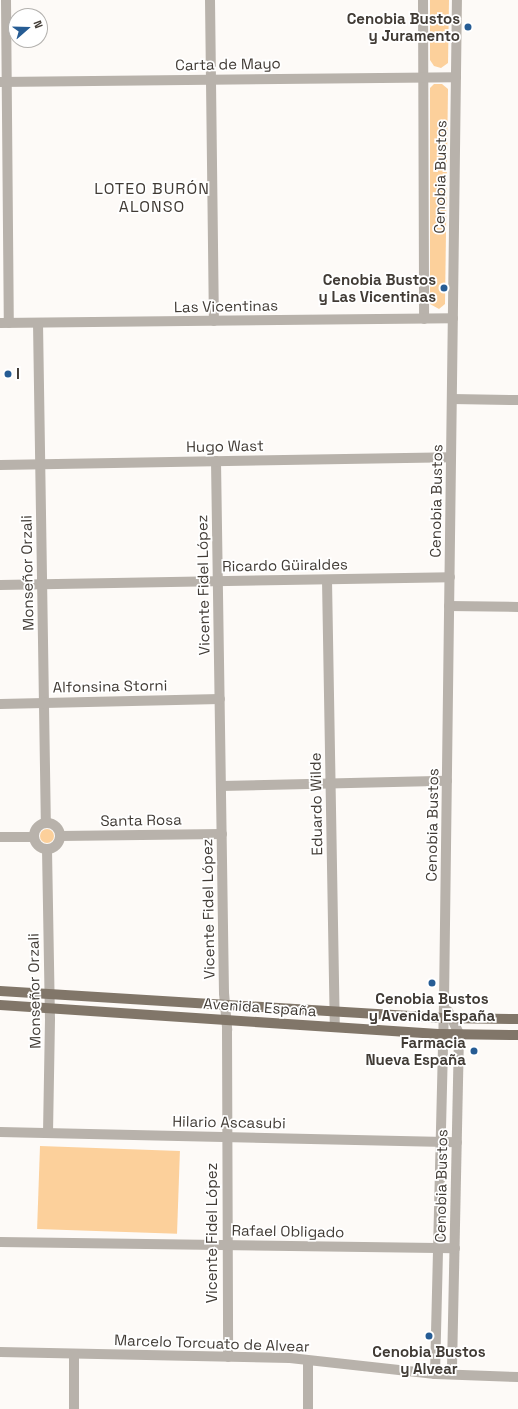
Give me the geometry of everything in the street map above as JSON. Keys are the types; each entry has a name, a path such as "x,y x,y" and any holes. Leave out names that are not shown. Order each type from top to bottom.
{"main road":[{"name":"Avenida España","path":"0,991 335,1012 448,1018 518,1019"},
{"name":"Avenida España","path":"0,1005 442,1034 518,1035"}],"street":[{"path":"4,323 3,82 6,0"},
{"path":"210,0 214,321"},
{"name":"Cenobia Bustos","path":"423,0 424,319"},
{"name":"Cenobia Bustos","path":"452,1374 459,1034 448,1018 444,1002 457,0"},
{"name":"Carta de Mayo","path":"3,82 456,77"},
{"name":"Las Vicentinas","path":"4,323 453,318"},
{"name":"Monseñor Orzali","path":"38,323 46,822"},
{"path":"452,399 518,400"},
{"name":"Hugo Wast","path":"0,465 451,457"},
{"name":"Vicente Fidel López","path":"216,461 226,1020 228,1357"},
{"name":"Ricardo Güiraldes","path":"0,585 450,577"},
{"name":"Eduardo Wilde","path":"327,580 335,1027"},
{"path":"449,606 518,607"},
{"name":"Alfonsina Storni","path":"0,704 220,700"},
{"path":"221,786 447,781"},
{"path":"46,822 57,827 60,836 55,846 47,849 38,846 34,837 38,826 46,822"},
{"name":"Santa Rosa","path":"60,836 222,834"},
{"path":"0,837 34,837"},
{"name":"Monseñor Orzali","path":"47,849 50,1009 48,1133"},
{"name":"Cenobia Bustos","path":"435,1374 442,1034 448,1018"},
{"name":"Hilario Ascasubi","path":"0,1132 457,1142"},
{"name":"Rafael Obligado","path":"0,1242 455,1248"},
{"name":"Marcelo Torcuato de Alvear","path":"0,1352 308,1360 435,1374 518,1377"},
{"path":"74,1354 74,1409"},
{"path":"308,1360 308,1409"}],"shaded area":[{"path":"430,0 449,0 448,63 441,68 434,66 430,60"},
{"path":"434,84 442,84 448,89 445,304 439,309 430,304 430,88"},
{"path":"47,829 52,831 54,836 52,841 47,843 42,841 40,836 42,831"},
{"path":"40,1146 180,1151 177,1234 37,1229"}],"place":[{"name":"Cenobia Bustos y Juramento","path":"468,27"},
{"name":"Cenobia Bustos y Las Vicentinas","path":"444,288"},
{"name":"I","path":"8,374"},
{"name":"Cenobia Bustos y Avenida España","path":"432,983"},
{"name":"Farmacia Nueva España","path":"474,1051"},
{"name":"Cenobia Bustos y Alvear","path":"429,1336"}],"district":[{"name":"LOTEO BURÓN ALONSO","path":"152,198"}]}
